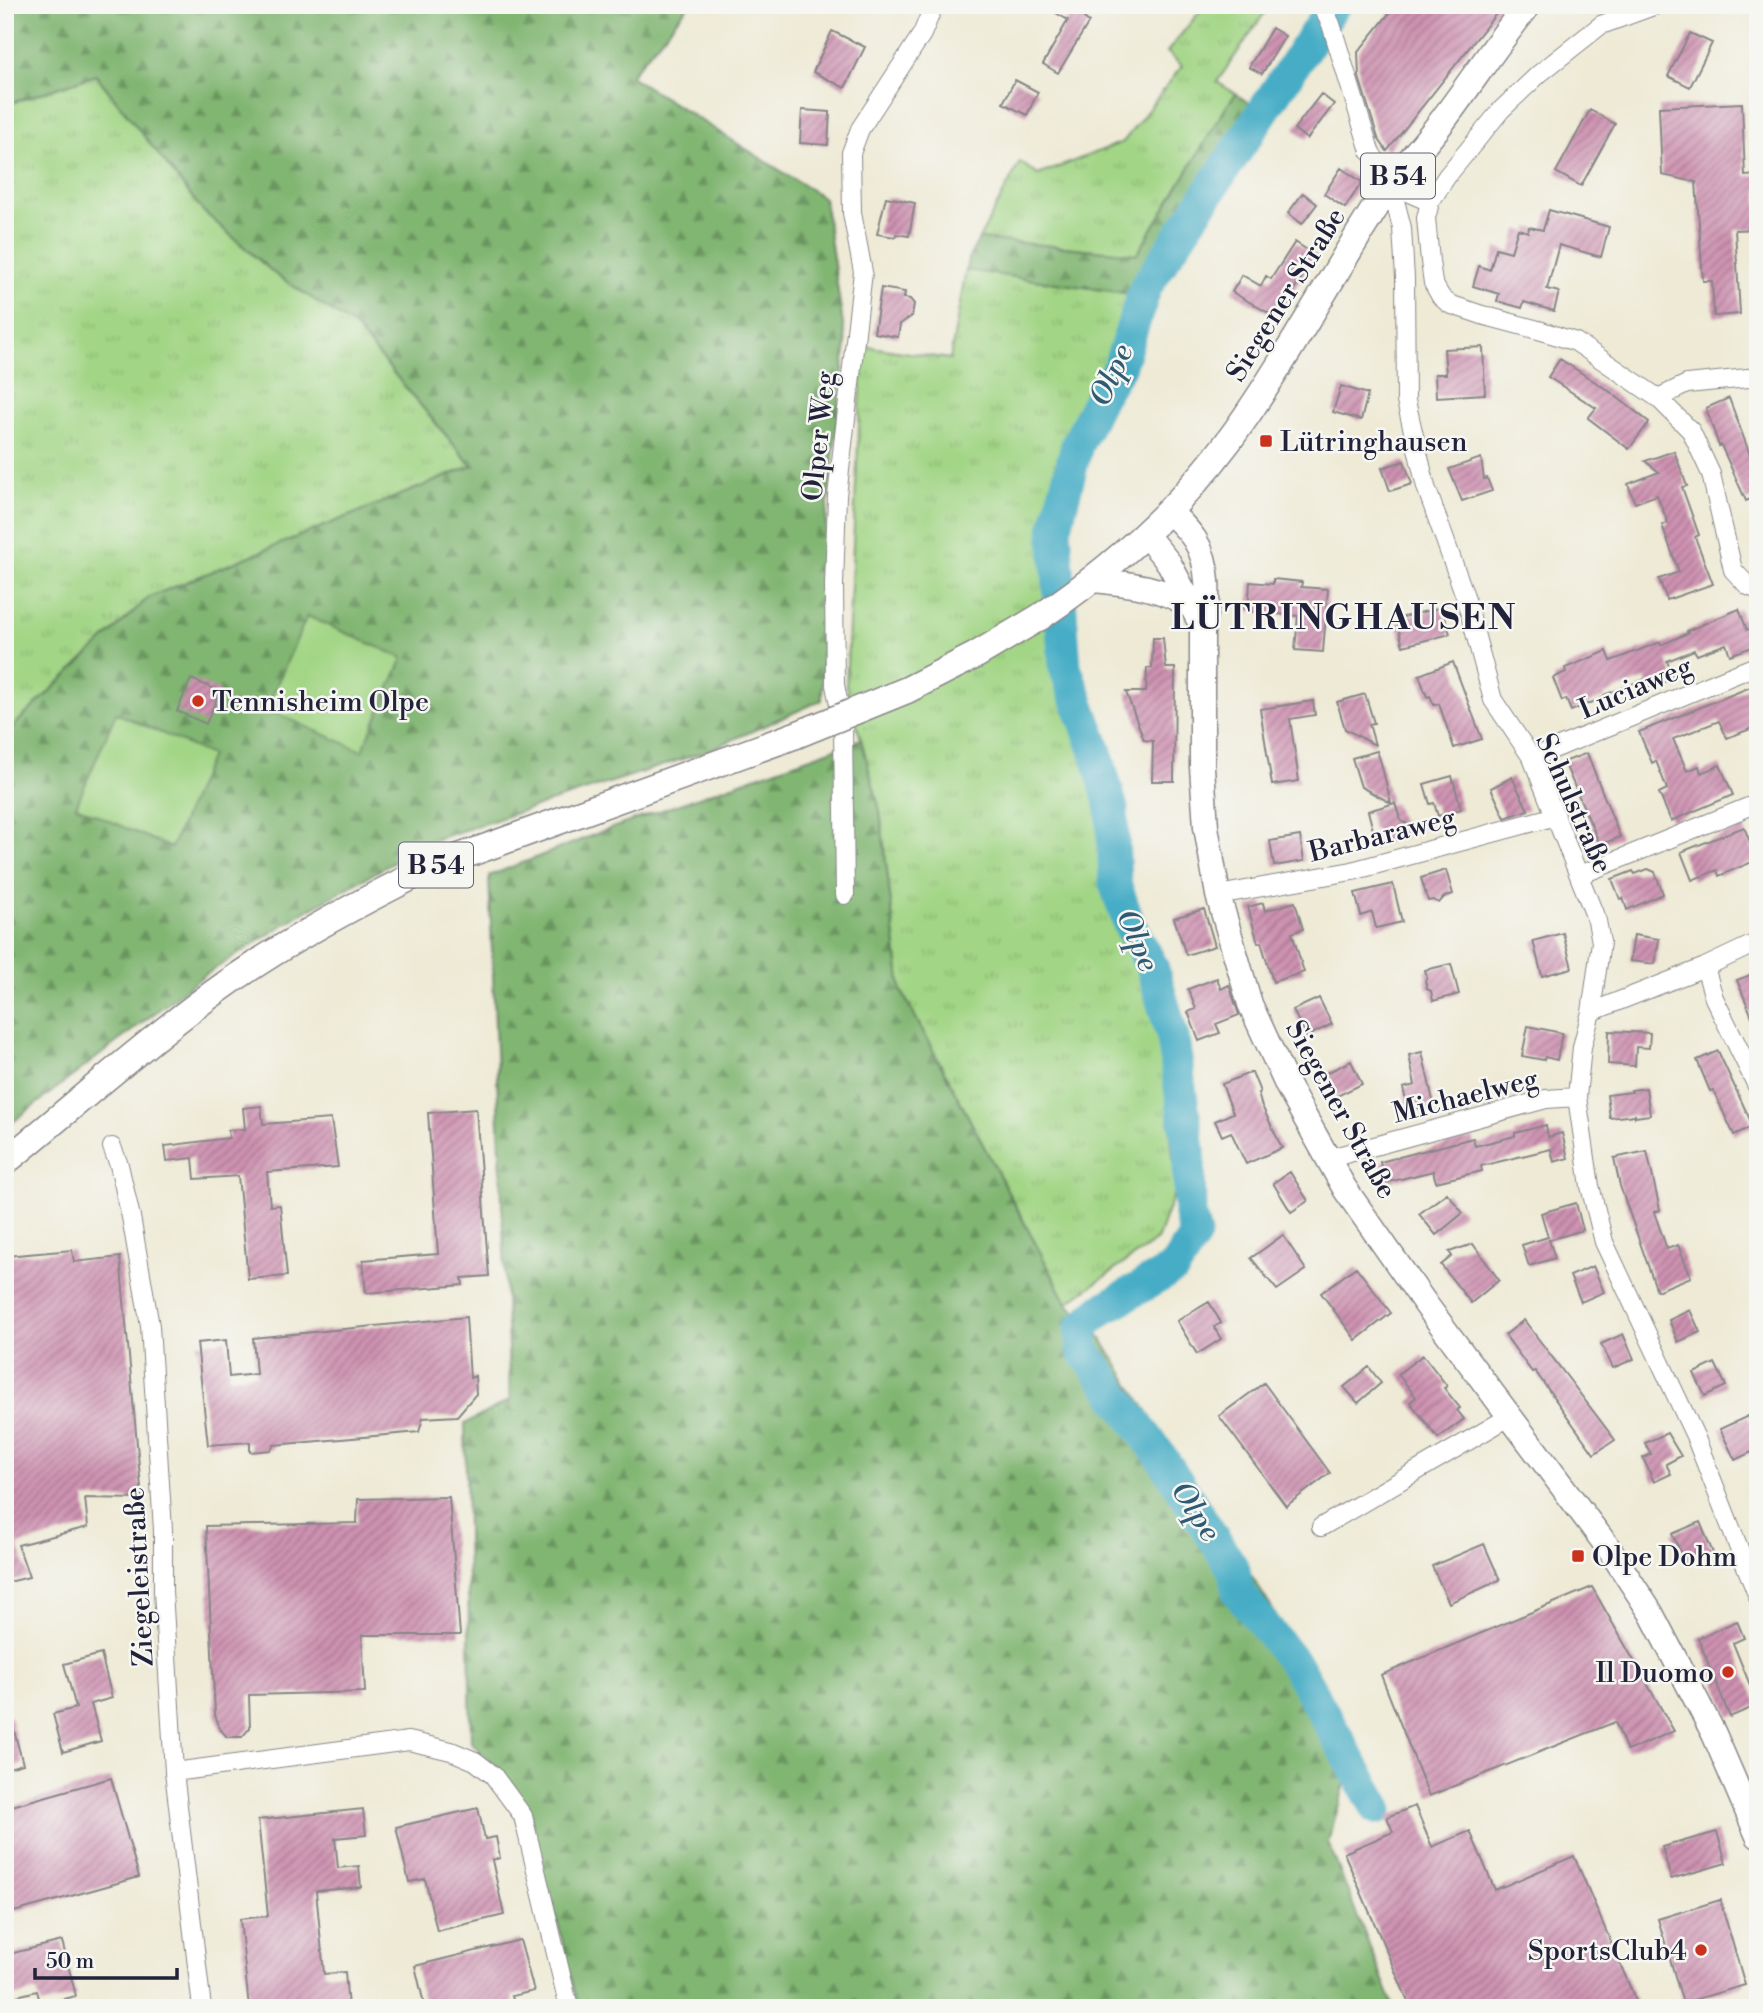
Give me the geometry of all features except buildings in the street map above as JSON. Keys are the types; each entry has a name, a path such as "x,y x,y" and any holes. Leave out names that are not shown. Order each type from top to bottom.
{"main road":[{"name":"Siegener Straße","path":"1169,511 1246,417 1295,342 1376,206 1528,5"},
{"name":"B 54","path":"5,1162 209,996 298,938 372,896 429,868 796,735 906,690 976,655 1040,617 1092,580 1169,511"}],"street":[{"name":"Olper Weg","path":"845,895 843,725 835,685 834,584 837,496 863,272 852,214 851,153 860,129 922,34 934,5"},
{"name":"Schulstraße","path":"1321,5 1331,24 1370,151 1391,185 1402,228 1406,401 1426,487 1465,596 1493,701 1532,758 1597,921 1601,942 1591,1012 1582,1047 1577,1097 1590,1185 1604,1242 1695,1436 1758,1597"},
{"path":"1657,5 1601,25 1539,74 1501,110 1447,176 1430,202 1426,218 1433,283 1441,297 1449,304 1576,342 1658,398 1691,431 1711,474 1733,570 1748,586 1758,590"},
{"path":"1391,185 1430,202"},
{"path":"1658,398 1687,384 1758,377"},
{"name":"Siegener Straße","path":"1169,511 1196,541 1204,562 1207,600 1197,617"},
{"name":"Siegener Straße","path":"1146,534 1169,563 1197,617 1206,827 1218,895 1250,1004 1288,1087 1345,1189 1427,1306 1610,1550 1651,1612 1708,1722 1758,1836"},
{"path":"1092,580 1158,590 1174,596 1197,617"},
{"name":"Luciaweg","path":"1532,758 1758,665"},
{"path":"1580,875 1758,803"},
{"name":"Barbaraweg","path":"1218,895 1352,871 1556,816"},
{"path":"1591,1012 1705,967 1758,942"},
{"path":"1705,967 1714,998 1758,1088"},
{"name":"Michaelweg","path":"1327,1158 1546,1099 1577,1097"},
{"name":"Ziegeleistraße","path":"112,1147 131,1217 150,1326 174,1772 202,2008"},
{"path":"1321,1527 1510,1417"},
{"path":"174,1772 409,1741 451,1751 475,1761 493,1775 523,1816 569,2008"}],"green space":[{"path":"5,5 689,5 630,76 824,198 846,344 826,520 822,700 707,751 434,840 299,915 199,979 5,1128 5,734 149,597 472,466 354,326 275,274 203,211 96,75 5,105"},
{"path":"1205,5 1270,5 1217,82 1236,94 1137,254 979,239 1020,162 1038,175 1123,142 1182,66 1167,52"},
{"path":"96,75 203,211 275,274 354,326 472,466 149,597 5,734 5,105"},
{"path":"1236,94 1256,108 1132,294 966,270 968,259 979,239 1137,254"},
{"path":"966,270 1132,294 1114,361 1069,439 1047,528 1057,668 1089,755 1101,802 1108,879 1116,917 1143,964 1160,1028 1176,1188 1157,1240 1067,1303 901,990 880,811 846,685 863,346 950,359"},
{"path":"307,616 403,658 362,751 266,709"},
{"path":"116,713 211,755 171,848 76,806"},
{"path":"861,739 880,811 901,990 1067,1303 1097,1332 1357,1743 1328,1842 1394,2008 579,2008 557,1920 498,1770 471,1742 465,1424 510,1400 489,876 601,832"}],"waterway":[{"name":"Olpe","path":"1334,5 1146,286 1119,367 1100,397 1077,445 1055,530 1065,667 1096,752 1112,809 1115,883 1129,924 1152,966 1173,1038 1189,1150 1190,1215 1195,1235 1174,1268 1101,1310 1081,1328 1083,1350 1162,1458 1234,1570 1238,1592 1297,1667 1377,1808"}],"place":[{"name":"Lütringhausen","path":"1266,441"},
{"name":"Tennisheim Olpe","path":"198,701"},
{"name":"Olpe Dohm","path":"1578,1556"},
{"name":"Il Duomo","path":"1728,1672"},
{"name":"SportsClub4","path":"1701,1950"}],"district":[{"name":"LÜTRINGHAUSEN","path":"1344,617"}]}
